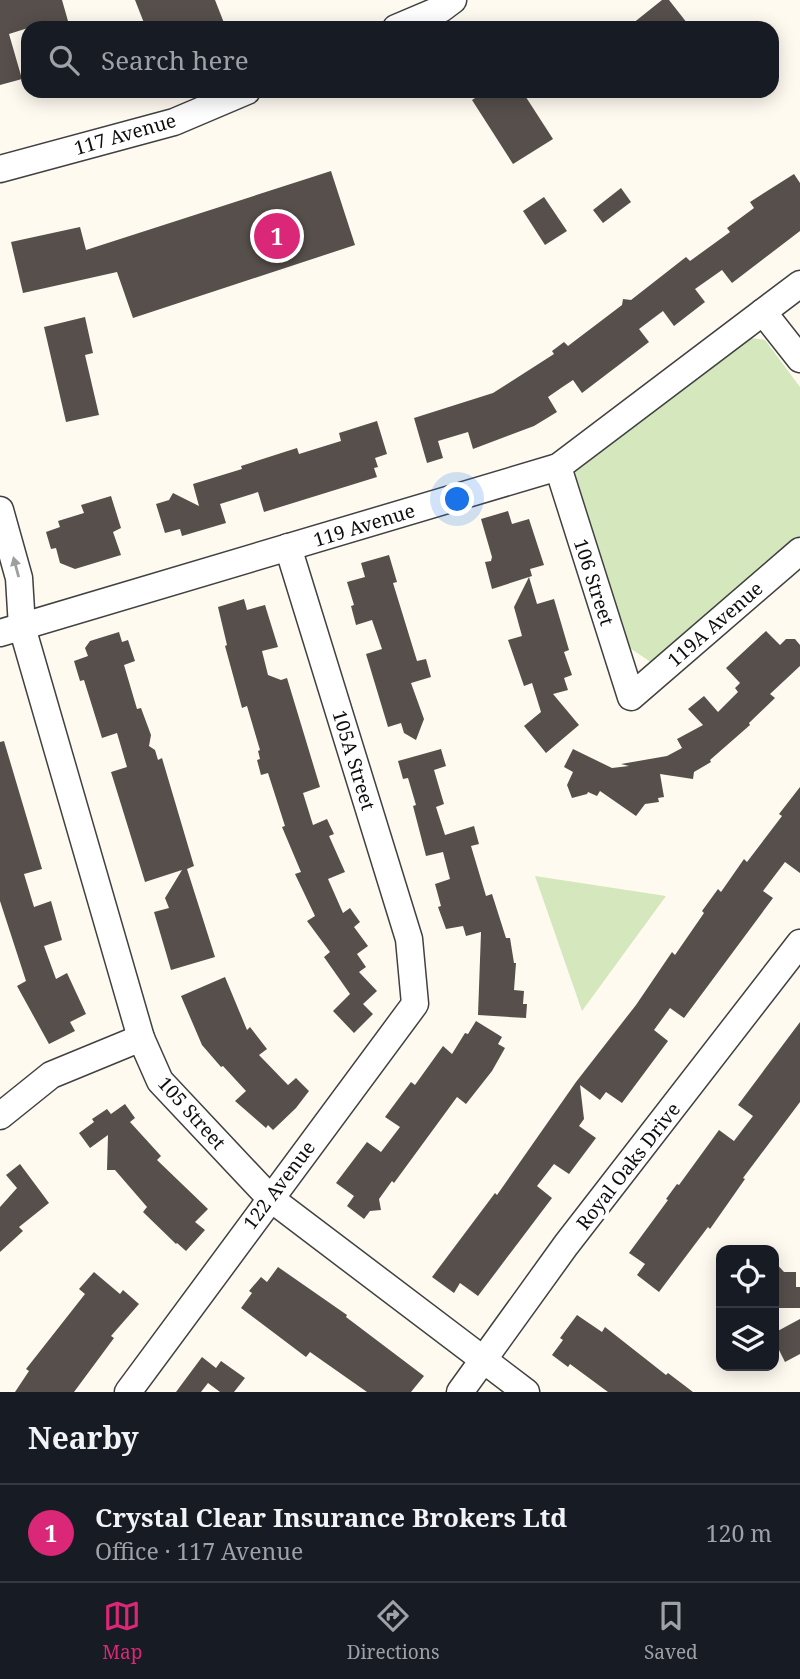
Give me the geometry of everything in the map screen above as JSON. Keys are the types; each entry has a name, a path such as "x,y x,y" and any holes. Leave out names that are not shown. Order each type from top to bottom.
{"street":[{"path":"413,21 441,9 453,0"},
{"name":"117 Avenue","path":"0,169 174,122 231,98"},
{"name":"119 Avenue","path":"11,630 558,467 800,284"},
{"path":"763,312 800,359"},
{"name":"106 Street","path":"558,467 631,697"},
{"name":"105 Street","path":"0,510 19,578 11,630"},
{"name":"105A Street","path":"288,547 409,939 412,974"},
{"name":"119A Avenue","path":"631,697 800,551"},
{"name":"105 Street","path":"0,591 141,1038 160,1081 270,1198 526,1392"},
{"name":"Royal Oaks Drive","path":"460,1392 566,1245 800,943"},
{"name":"122 Avenue","path":"128,1392 415,1004 412,974"},
{"path":"0,1116 51,1075 141,1038"}],"green space":[{"path":"744,337 765,340 800,387 800,537 652,663 627,646 572,463"},
{"path":"535,876 666,896 582,1011"}],"building":[{"path":"0,0 62,0 68,21 21,21 21,30 9,34 21,79 0,85"},
{"path":"135,0 215,0 223,21 143,21"},
{"path":"662,0 669,0 686,21 636,21"},
{"path":"527,98 553,139 513,164 472,100"},
{"path":"331,171 355,245 133,318 117,272 23,293 11,242 80,227 86,250"},
{"path":"794,174 800,183 800,231 732,283 722,270 695,289 705,302 674,326 663,311 639,329 649,342 582,393 573,380 548,397 557,412 534,426 473,449 468,432 438,441 443,458 427,463 414,418 493,393 554,354 552,351 564,342 568,346 622,305 623,299 631,300 686,257 690,261 730,232 727,228 754,208 750,202"},
{"path":"621,188 631,202 603,223 593,210"},
{"path":"544,197 567,231 545,245 523,211"},
{"path":"85,317 93,353 85,355 99,415 66,422 44,327"},
{"path":"377,421 387,454 375,458 377,477 264,512 258,492 220,504 226,523 182,536 180,529 165,533 156,504 169,500 173,493 199,506 193,484 297,448 299,454 341,441 339,433"},
{"path":"111,496 121,528 113,532 121,555 75,569 60,563 56,548 51,549 46,532 60,527 58,521 84,513 81,505"},
{"path":"508,511 512,524 529,519 544,565 530,569 532,576 492,589 485,562 491,561 492,557 481,519"},
{"path":"389,555 397,582 393,583 417,661 426,659 431,677 411,683 424,719 416,740 404,733 401,723 388,727 366,654 382,649 372,620 356,625 351,606 354,605 347,582 365,577 361,563"},
{"path":"529,577 537,604 554,599 569,650 564,652 572,675 564,678 568,690 553,694 579,725 546,753 524,726 541,712 532,683 524,686 508,640 522,636 514,607"},
{"path":"244,599 247,610 265,605 278,647 262,651 268,675 281,680 287,678 320,787 303,793 313,825 327,819 334,834 329,836 345,872 328,879 343,913 350,908 360,922 354,927 368,946 357,954 366,967 359,972 377,991 363,1004 373,1014 354,1033 333,1011 350,994 324,957 330,952 307,921 315,916 295,874 301,872 282,827 285,826 268,773 261,775 257,760 260,759 260,750 247,706 242,708 225,646 227,645 218,607"},
{"path":"766,631 780,645 786,639 795,639 800,645 800,666 770,694 775,698 750,725 710,760 711,762 694,772 693,779 660,774 664,797 658,798 659,802 645,804 636,816 600,791 597,796 588,792 572,798 567,785 573,772 564,767 573,749 612,768 667,756 682,748 677,739 703,725 688,709 704,696 718,712 738,692 735,688 740,683 726,668"},
{"path":"119,632 122,642 128,640 135,661 124,665 137,709 141,708 151,735 149,746 155,750 158,760 162,758 194,866 187,869 215,957 171,970 154,912 169,908 165,898 182,870 145,882 111,772 127,767 117,733 102,738 84,680 80,681 74,661 88,656 85,648 90,641"},
{"path":"4,741 42,869 24,874 34,907 51,901 62,940 44,946 56,979 67,973 86,1014 70,1022 75,1031 49,1044 17,986 26,981 0,901 0,742"},
{"path":"441,749 446,766 434,770 444,804 436,807 445,835 474,826 479,844 471,846 486,896 492,894 506,938 510,938 516,963 514,990 524,991 526,1018 478,1015 481,932 466,936 463,926 446,929 438,907 441,906 435,884 450,879 443,852 426,856 413,806 416,805 408,778 403,779 398,761"},
{"path":"800,787 800,873 785,862 763,891 773,898 684,1018 670,1008 654,1030 668,1041 622,1103 606,1092 600,1100 580,1085 584,1119 579,1126 596,1138 569,1174 554,1164 537,1186 552,1198 478,1296 460,1283 454,1293 432,1277 495,1193 497,1195 672,952 675,955 718,889 721,892 744,859 747,862"},
{"path":"225,977 247,1030 250,1027 267,1049 259,1055 288,1085 296,1078 309,1091 273,1130 268,1125 266,1128 235,1101 246,1091 202,1045 181,996"},
{"path":"476,1021 502,1037 498,1044 505,1048 492,1071 466,1104 457,1097 394,1183 392,1181 379,1199 381,1210 370,1211 364,1219 347,1206 354,1196 336,1183 367,1142 381,1152 400,1127 385,1117 411,1082 415,1085 443,1046 452,1054"},
{"path":"800,1022 800,1102 743,1178 745,1179 710,1229 708,1227 659,1292 637,1275 645,1264 629,1253 719,1130 734,1141 753,1116 738,1105"},
{"path":"125,1104 135,1118 130,1122 161,1156 157,1160 208,1209 195,1222 205,1230 186,1251 143,1212 147,1207 115,1170 107,1170 108,1135 90,1148 79,1133 94,1122 92,1119 107,1109 111,1114"},
{"path":"20,1164 49,1203 19,1227 23,1231 0,1252 0,1207 17,1188 6,1175"},
{"path":"779,1266 784,1272 796,1272 796,1287 800,1287 800,1308 779,1308"},
{"path":"278,1267 347,1315 346,1317 424,1376 411,1392 367,1392 310,1352 306,1357 241,1308 252,1293 249,1291 261,1277 267,1282"},
{"path":"94,1272 120,1294 123,1290 139,1304 111,1336 114,1338 74,1392 15,1392 29,1371 26,1369 85,1294 79,1289"},
{"path":"577,1315 602,1332 605,1327 666,1375 668,1373 693,1392 608,1392 570,1364 568,1367 552,1355 563,1340 560,1338"},
{"path":"800,1319 800,1354 785,1362 779,1350 779,1330"},
{"path":"202,1357 216,1368 221,1361 245,1378 234,1392 220,1392 208,1383 201,1392 176,1392"}],"place":[{"name":"Crystal Clear Insurance Brokers Ltd","path":"277,236"}]}
